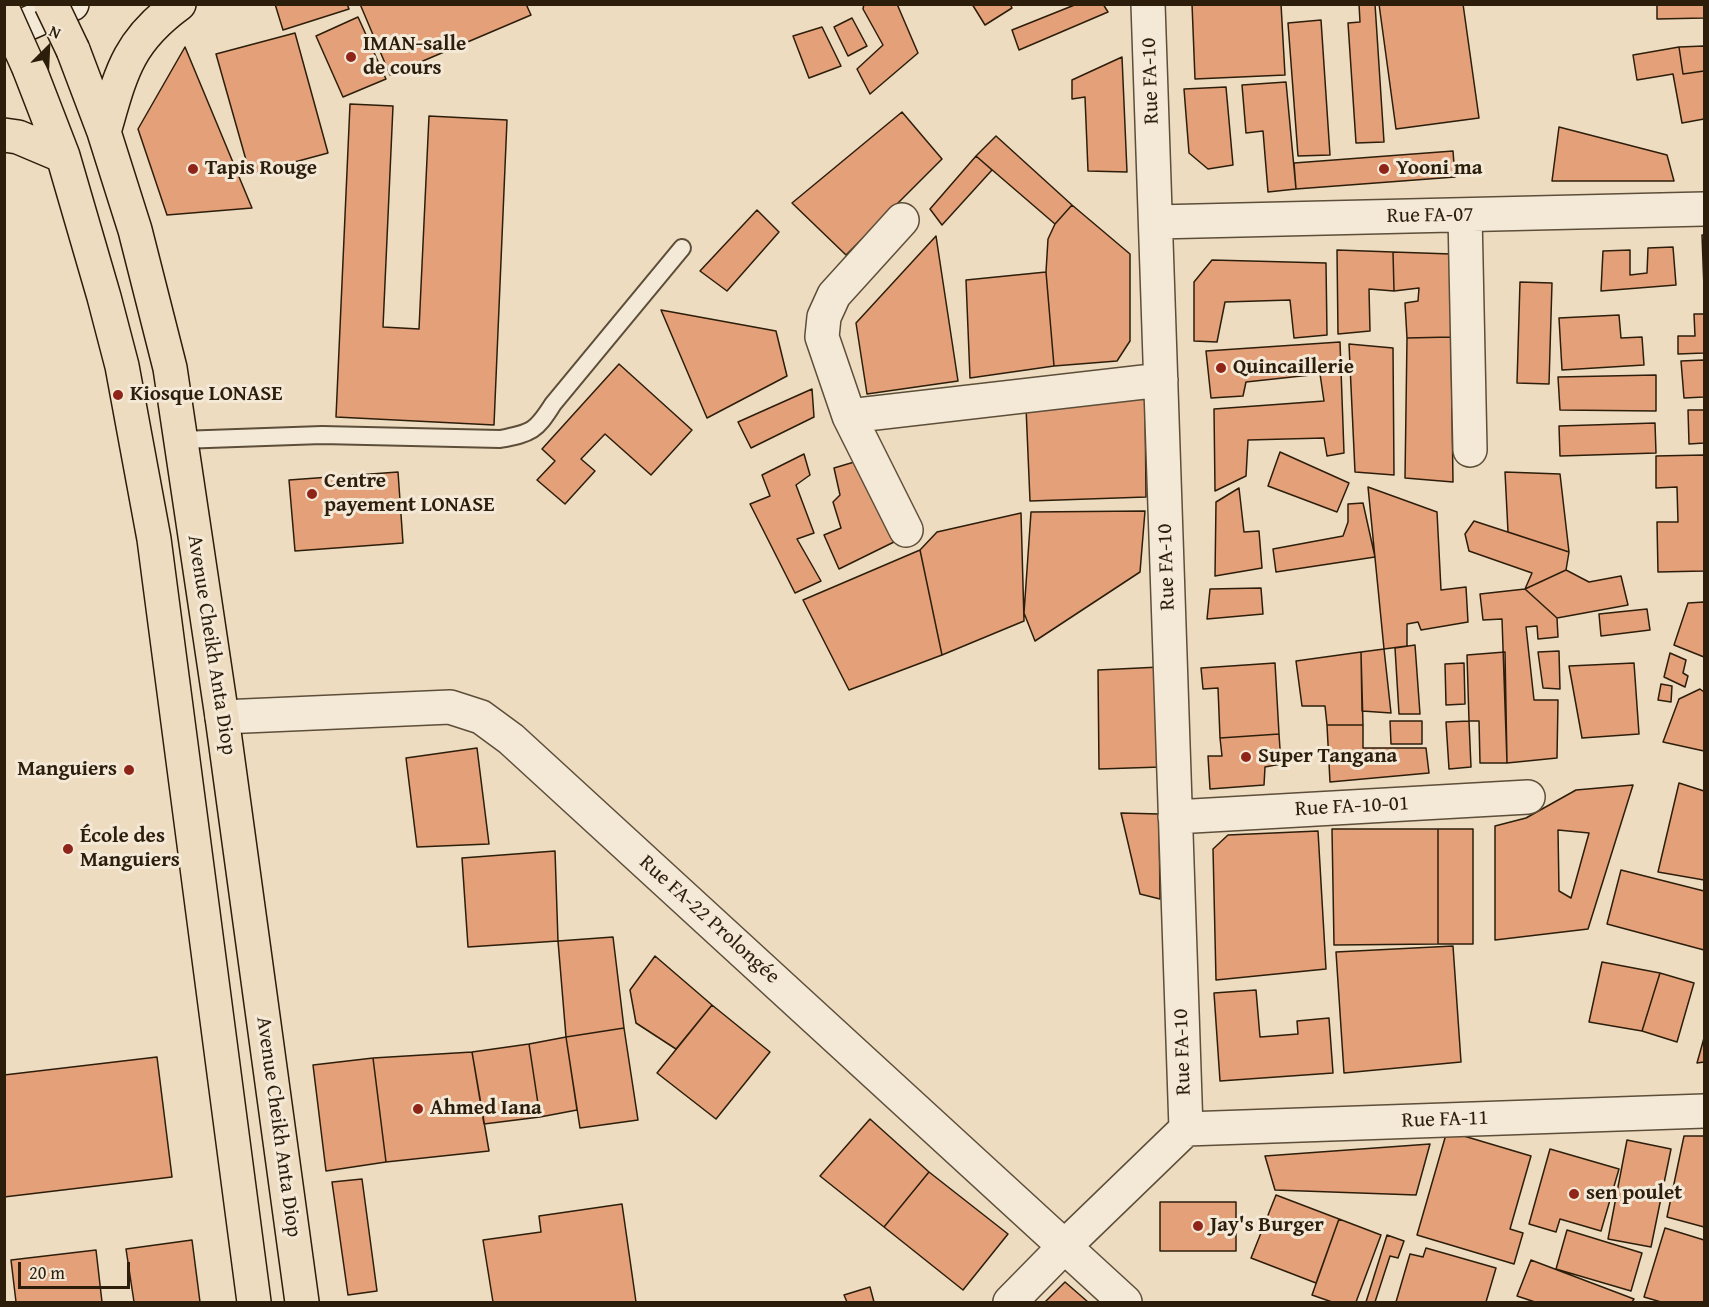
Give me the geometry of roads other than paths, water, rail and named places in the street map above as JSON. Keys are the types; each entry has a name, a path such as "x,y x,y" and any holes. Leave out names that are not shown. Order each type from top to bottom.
{"main road":[{"name":"Avenue Cheikh Anta Diop","path":"51,4 72,50 104,132 135,230 170,368 222,717 302,1302"},
{"path":"104,132 119,79 128,58 150,28 179,4"},
{"name":"Avenue Cheikh Anta Diop","path":"4,12 29,68 63,156 122,366 154,539 254,1302"},
{"path":"4,135 18,137 63,156"}],"street":[{"path":"4,34 72,4"},
{"name":"Rue FA-10","path":"1148,4 1186,1129"},
{"name":"Rue FA-07","path":"1156,222 1704,209"},
{"path":"1465,215 1470,450"},
{"path":"902,220 834,295 824,317 822,337 849,416 906,530"},
{"path":"849,416 1161,380"},
{"name":"Rue FA-22 Prolongée","path":"222,717 450,708 481,717 511,739 1125,1302"},
{"name":"Rue FA-10-01","path":"1175,817 1528,797"},
{"name":"Rue FA-11","path":"1186,1129 1704,1111"},
{"path":"1010,1302 1186,1129"}],"lane":[{"path":"180,440 322,435 500,439 524,435 540,425 553,404 682,248"}],"place":[{"name":"IMAN-salle de cours","path":"351,57"},
{"name":"Tapis Rouge","path":"193,169"},
{"name":"Yooni ma","path":"1384,169"},
{"name":"Quincaillerie","path":"1221,368"},
{"name":"Kiosque LONASE","path":"118,395"},
{"name":"Centre payement LONASE","path":"312,494"},
{"name":"Super Tangana","path":"1246,757"},
{"name":"Manguiers","path":"129,770"},
{"name":"École des Manguiers","path":"68,849"},
{"name":"Ahmed Iana","path":"418,1109"},
{"name":"sen poulet","path":"1574,1194"},
{"name":"Jay's Burger","path":"1198,1226"}]}
